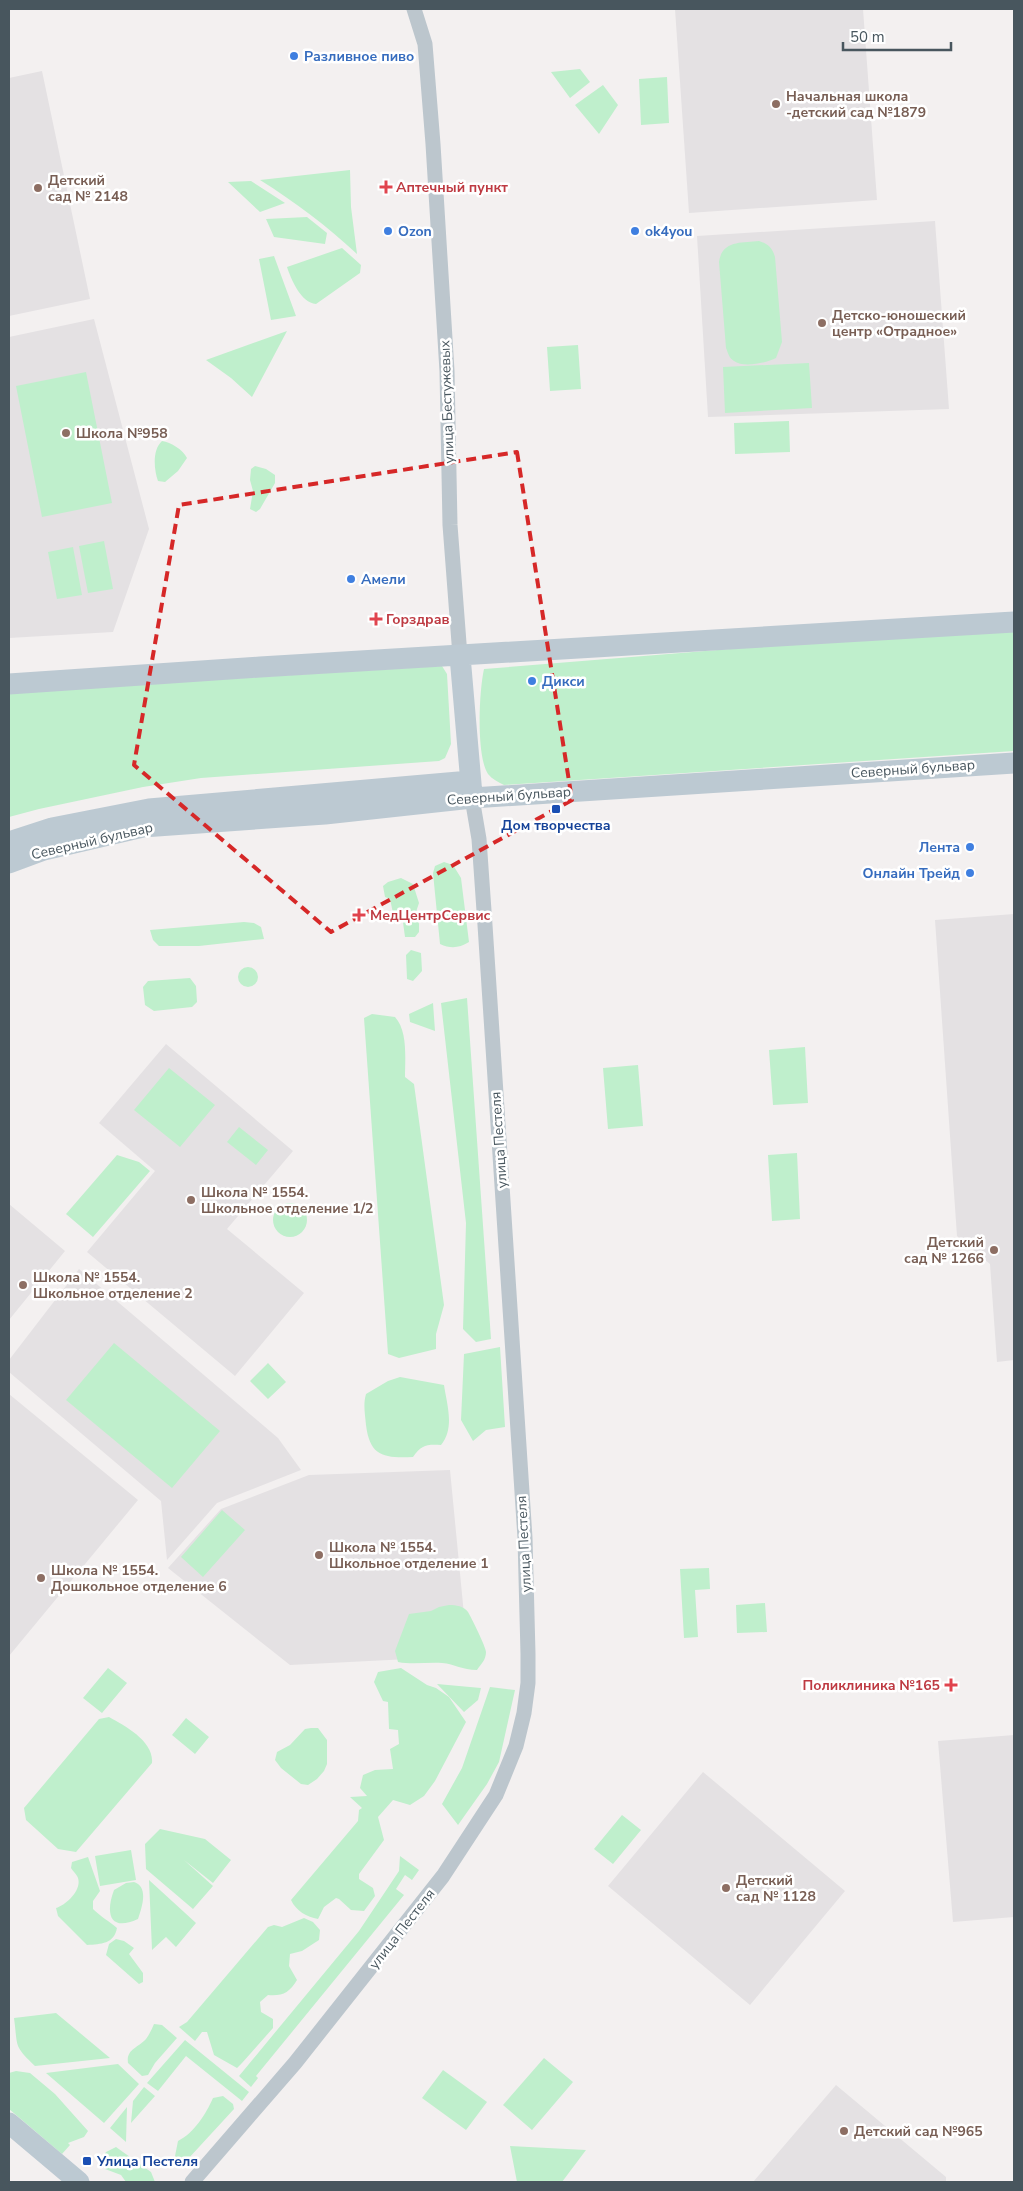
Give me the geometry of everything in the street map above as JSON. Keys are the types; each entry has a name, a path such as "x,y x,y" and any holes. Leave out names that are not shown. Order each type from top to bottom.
{"main road":[{"path":"9,684 1014,622"},
{"name":"улица Бестужевых","path":"460,656 471,790"},
{"name":"Северный бульвар","path":"9,842 52,828 149,809 471,790 1014,763"},
{"name":"Северный бульвар","path":"9,863 44,850 143,827 325,814 471,790"},
{"path":"9,2123 79,2182"}],"street":[{"name":"улица Бестужевых","path":"414,9 425,44 433,153 447,371 450,525 460,656"},
{"name":"улица Пестеля","path":"192,2182 290,2070 443,1876 496,1795 516,1746 524,1713 528,1682 525,1538 479,839 471,790"}],"highlighted area":[{"path":"517,452 572,800 331,932 134,765 179,505"}],"shaded area":[{"name":"Начальная школа -детский сад №1879","path":"675,9 863,9 877,200 689,213"},
{"name":"Детский сад № 2148","path":"42,71 90,299 9,316 9,78"},
{"name":"Детско-юношеский центр «Отрадное»","path":"935,221 949,409 708,417 697,236"},
{"name":"Школа №958","path":"94,319 149,529 113,632 9,638 9,337"},
{"path":"1014,914 1014,1360 997,1362 990,1264 957,1236 935,920"},
{"name":"Школа № 1554. Школьное отделение 1/2","path":"166,1044 293,1151 227,1229 304,1293 235,1376 87,1252 155,1171 99,1123"},
{"name":"Школа № 1554. Школьное отделение 2","path":"9,1204 65,1251 9,1320"},
{"path":"79,1269 278,1438 301,1470 217,1503 167,1560 161,1501 9,1372 9,1360"},
{"name":"Школа № 1554. Дошкольное отделение 6","path":"9,1394 138,1500 9,1656"},
{"name":"Школа № 1554. Школьное отделение 1","path":"450,1470 468,1656 290,1665 168,1568 221,1509 309,1475"},
{"path":"1014,1735 1014,1917 953,1922 938,1741"},
{"name":"Детский сад № 1128","path":"703,1772 845,1891 750,2005 608,1886"},
{"name":"Детский сад №965","path":"836,2085 946,2177 946,2182 753,2182"}],"green space":[{"path":"580,69 590,82 570,98 551,72"},
{"path":"667,77 669,123 641,125 639,79"},
{"path":"603,85 618,105 599,134 575,105"},
{"path":"350,170 351,207 357,254 310,215 260,180"},
{"path":"251,181 285,203 260,212 228,182"},
{"path":"307,217 327,233 325,244 274,237 266,219"},
{"path":"759,241 769,246 775,257 782,342 776,358 767,362 743,364 732,360 726,348 719,262 721,255 728,246"},
{"path":"342,248 361,265 360,273 316,304 311,303 297,290 287,267"},
{"path":"274,256 296,316 271,320 259,259"},
{"path":"287,331 252,397 231,378 206,360"},
{"path":"578,345 581,389 550,391 547,347"},
{"path":"809,363 812,408 725,413 723,367"},
{"path":"86,372 112,503 42,517 16,386"},
{"path":"789,421 790,452 735,454 734,423"},
{"path":"162,441 176,447 187,458 178,471 165,482 158,481 155,466 155,455"},
{"path":"255,466 266,469 275,475 275,483 260,509 256,512 250,509 253,491 250,480 251,469"},
{"path":"104,541 113,589 88,593 79,546"},
{"path":"73,547 82,595 57,599 48,552"},
{"path":"1014,626 1014,751 504,785 488,774 484,765 480,739 480,723 484,669"},
{"path":"442,666 447,674 451,744 445,758 439,761 201,778 143,787 9,817 9,692"},
{"path":"444,862 453,865 461,878 469,942 462,946 448,947 440,944 433,873 435,866"},
{"path":"401,878 413,884 419,903 416,912 419,932 415,937 405,937 402,915 393,913 390,899 385,897 383,886 388,882"},
{"path":"244,922 254,923 261,927 264,939 199,946 159,946 153,940 150,930"},
{"path":"411,950 421,953 422,971 413,981 407,979 406,955"},
{"path":"244,967 252,967 258,973 258,981 252,987 244,987 238,981 238,973"},
{"path":"190,978 196,986 197,1002 192,1007 154,1011 145,1005 143,987 148,981"},
{"path":"467,998 491,1339 476,1342 463,1329 466,1223 441,1003"},
{"path":"433,1003 435,1031 410,1022 409,1014"},
{"path":"372,1014 395,1017 404,1037 405,1077 414,1084 444,1305 436,1334 436,1349 399,1358 388,1354 364,1018"},
{"path":"805,1047 808,1103 773,1105 769,1050"},
{"path":"638,1065 643,1126 608,1129 603,1068"},
{"path":"169,1068 215,1105 180,1147 134,1110"},
{"path":"239,1127 268,1150 256,1165 227,1142"},
{"path":"797,1153 800,1219 772,1221 768,1155"},
{"path":"117,1155 139,1162 150,1171 93,1237 66,1214"},
{"path":"290,1203 302,1208 307,1220 302,1232 290,1237 278,1232 273,1220 278,1208"},
{"path":"114,1343 220,1431 172,1488 66,1400"},
{"path":"500,1347 505,1427 486,1430 473,1441 461,1420 464,1354"},
{"path":"268,1363 286,1382 268,1399 250,1381"},
{"path":"400,1377 444,1385 448,1408 448,1431 441,1445 425,1446 413,1457 394,1457 380,1453 371,1444 366,1425 364,1405 366,1394 388,1381"},
{"path":"222,1510 245,1530 203,1577 181,1557"},
{"path":"709,1568 710,1589 695,1590 698,1637 684,1638 680,1569"},
{"path":"765,1603 767,1632 737,1633 736,1605"},
{"path":"449,1605 460,1606 468,1612 481,1638 486,1655 477,1670 442,1663 398,1662 395,1651 409,1614 431,1611"},
{"path":"108,1668 127,1683 102,1713 83,1698"},
{"path":"401,1668 449,1697 466,1722 435,1781 424,1796 410,1805 393,1800 378,1817 384,1840 359,1874 359,1879 373,1888 375,1896 364,1911 351,1910 336,1898 324,1907 318,1919 310,1917 302,1913 291,1900 358,1821 359,1810 362,1808 350,1797 367,1796 360,1788 363,1775 375,1770 393,1769 390,1749 399,1744 398,1730 389,1729 388,1702 383,1701 374,1682 378,1672"},
{"path":"437,1684 481,1688 478,1700 464,1712"},
{"path":"490,1687 515,1690 499,1762 487,1784 458,1825 442,1804 462,1768"},
{"path":"109,1717 143,1741 151,1755 152,1763 76,1852 58,1849 26,1820 24,1808 99,1719"},
{"path":"186,1718 209,1737 195,1754 172,1735"},
{"path":"318,1728 327,1740 327,1764 317,1779 308,1785 301,1784 281,1768 275,1760 277,1752 290,1745 305,1729"},
{"path":"622,1815 641,1830 613,1864 594,1849"},
{"path":"160,1829 205,1839 231,1860 213,1883 184,1860 213,1886 193,1909 146,1869 145,1844"},
{"path":"131,1850 136,1880 100,1886 95,1856"},
{"path":"400,1856 419,1870 412,1880 405,1875 396,1889 404,1895 256,2076 258,2078 251,2087 239,2076 359,1931 399,1871"},
{"path":"88,1857 100,1891 93,1901 93,1909 117,1928 110,1940 87,1945 58,1916 56,1908 64,1904 78,1887 78,1878 71,1868 72,1862"},
{"path":"149,1880 196,1923 176,1947 166,1937 152,1950"},
{"path":"134,1882 142,1888 143,1893 138,1919 129,1922 116,1922 110,1913 114,1890 126,1883"},
{"path":"304,1918 313,1922 320,1930 319,1940 302,1951 290,1954 289,1966 297,1980 285,1993 268,1995 260,2002 261,2012 273,2019 273,2028 237,2068 214,2055 207,2032 202,2032 195,2041 179,2027 187,2022 268,1927 274,1925 282,1927"},
{"path":"116,1939 124,1941 134,1948 129,1954 143,1973 143,1982 139,1984 106,1955 109,1944"},
{"path":"56,2013 110,2058 35,2066 23,2054 18,2045 14,2018"},
{"path":"154,2024 162,2025 177,2038 155,2063 148,2075 142,2076 128,2063 128,2058 131,2052 146,2039"},
{"path":"185,2040 249,2092 242,2101 186,2056 158,2091 147,2083"},
{"path":"544,2058 573,2082 532,2130 503,2105"},
{"path":"118,2064 139,2084 104,2123 46,2073"},
{"path":"443,2070 487,2102 466,2130 422,2098"},
{"path":"16,2071 30,2073 55,2094 88,2131 84,2137 68,2143 70,2145 62,2154 9,2109 9,2073"},
{"path":"144,2087 155,2096 131,2123 133,2101"},
{"path":"223,2096 233,2104 234,2109 188,2159 183,2162 175,2156 178,2141 184,2138 199,2123 213,2098"},
{"path":"127,2107 126,2142 110,2128"},
{"path":"510,2146 586,2150 562,2182 517,2182"},
{"path":"116,2147 151,2172 155,2182 126,2182 121,2175 105,2169 103,2157 106,2152"}],"place":[{"name":"Разливное пиво","path":"294,56"},
{"name":"Начальная школа -детский сад №1879","path":"776,104"},
{"name":"Аптечный пункт","path":"386,187"},
{"name":"Детский сад № 2148","path":"38,188"},
{"name":"Ozon","path":"388,231"},
{"name":"ok4you","path":"635,231"},
{"name":"Детско-юношеский центр «Отрадное»","path":"822,323"},
{"name":"Школа №958","path":"66,433"},
{"name":"Амели","path":"351,579"},
{"name":"Горздрав","path":"376,619"},
{"name":"Дикси","path":"532,681"},
{"name":"Дом творчества","path":"556,809"},
{"name":"Лента","path":"970,847"},
{"name":"Онлайн Трейд","path":"970,873"},
{"name":"МедЦентрСервис","path":"359,915"},
{"name":"Школа № 1554. Школьное отделение 1/2","path":"191,1200"},
{"name":"Детский сад № 1266","path":"994,1250"},
{"name":"Школа № 1554. Школьное отделение 2","path":"23,1285"},
{"name":"Школа № 1554. Школьное отделение 1","path":"319,1555"},
{"name":"Школа № 1554. Дошкольное отделение 6","path":"41,1578"},
{"name":"Поликлиника №165","path":"951,1685"},
{"name":"Детский сад № 1128","path":"726,1888"},
{"name":"Детский сад №965","path":"844,2131"},
{"name":"Улица Пестеля","path":"87,2161"}]}
